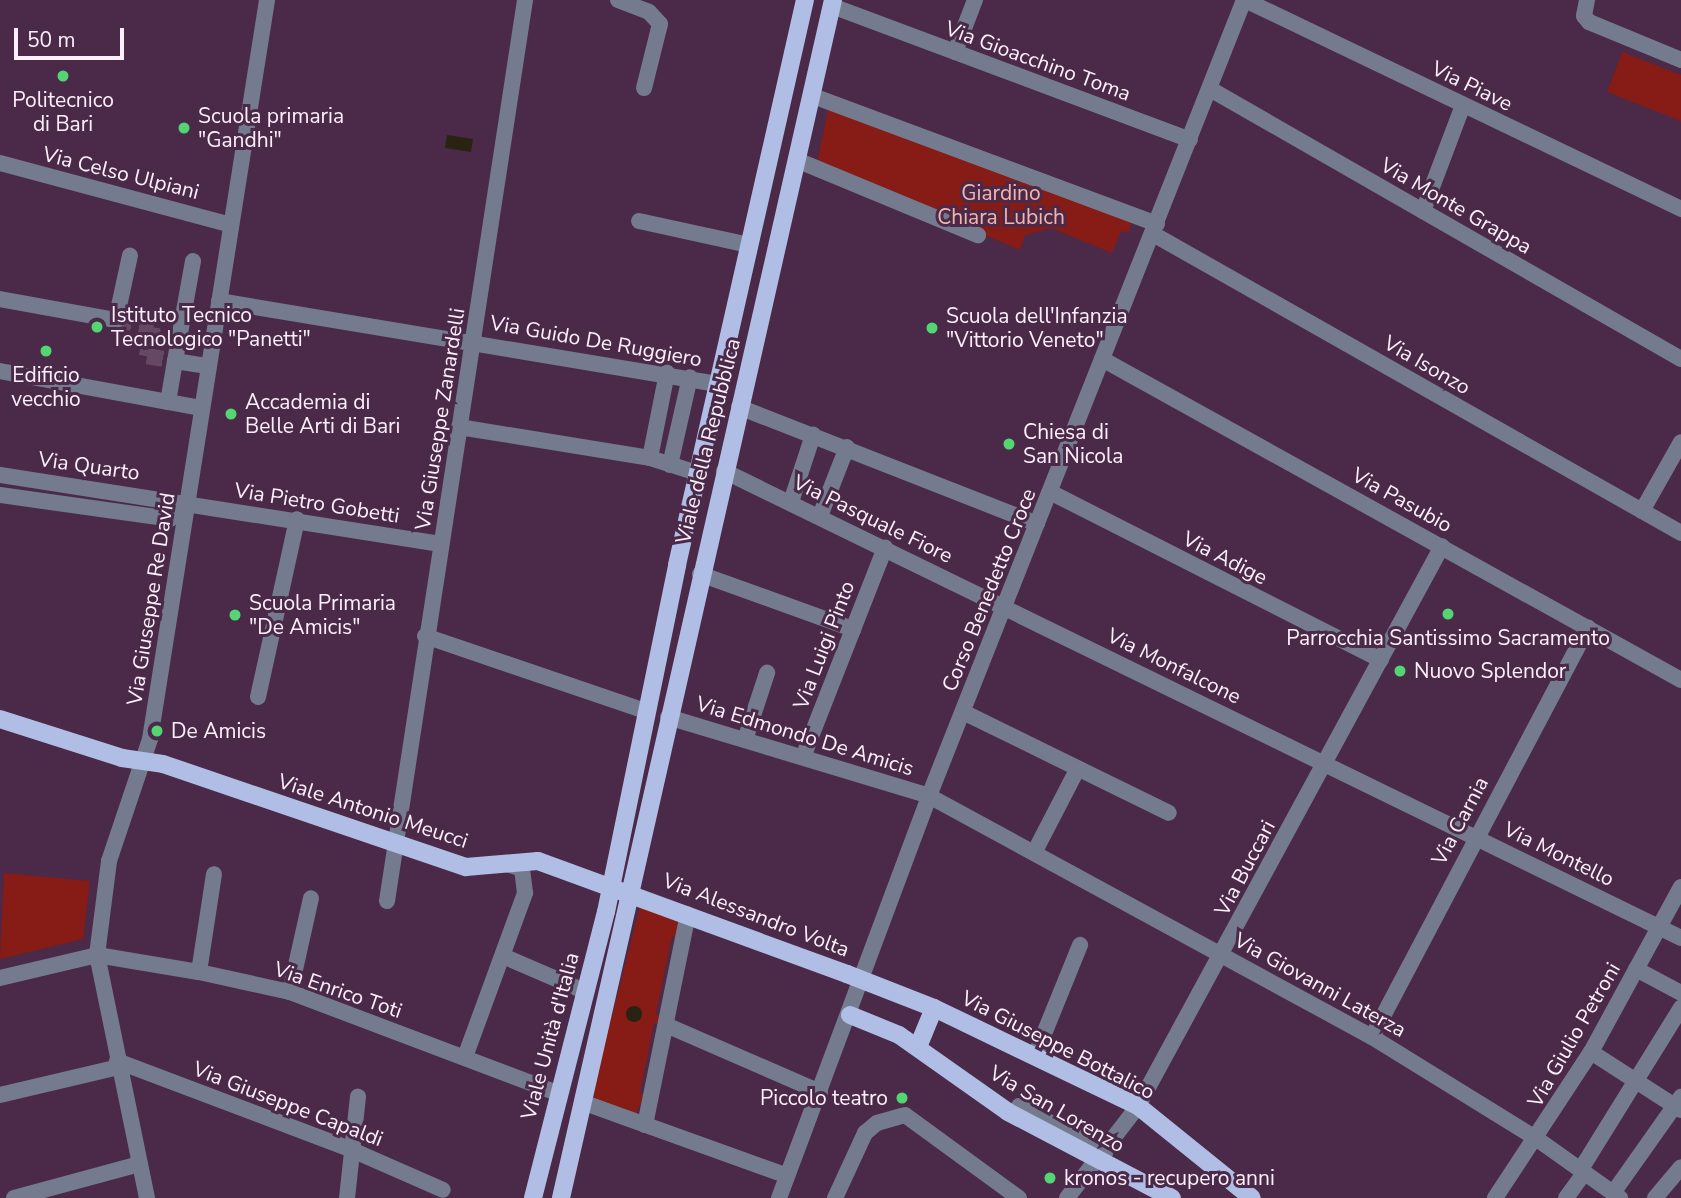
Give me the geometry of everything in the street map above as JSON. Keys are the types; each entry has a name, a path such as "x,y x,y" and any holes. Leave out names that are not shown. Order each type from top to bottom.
{"main road":[{"name":"Viale della Repubblica","path":"610,886 697,473 805,0"},
{"name":"Viale della Repubblica","path":"632,893 700,574 799,161 832,3"},
{"name":"Viale Antonio Meucci","path":"0,719 122,758 143,760 466,867 538,861 632,893"},
{"name":"Viale Unità d'Italia","path":"533,1198 610,886"},
{"name":"Via Alessandro Volta","path":"632,893 863,980"},
{"path":"561,1198 632,893"},
{"name":"Via Giuseppe Bottalico","path":"863,980 934,1008 1138,1106 1245,1195"},
{"path":"918,1047 934,1008"},
{"name":"Via San Lorenzo","path":"849,1015 918,1047 1008,1112 1100,1156 1172,1198"}],"street":[{"name":"Via Giuseppe Re David","path":"147,1198 117,1064 97,956 109,861 150,739 267,0"},
{"name":"Via Giuseppe Zanardelli","path":"387,901 425,636 525,0"},
{"path":"618,0 649,12 660,24 644,88"},
{"path":"955,52 975,0"},
{"name":"Corso Benedetto Croce","path":"779,1198 863,980 929,796 1245,0"},
{"name":"Via Piave","path":"1245,0 1681,209"},
{"path":"1587,0 1584,16 1589,22 1681,60"},
{"name":"Via Gioacchino Toma","path":"832,3 1190,140"},
{"name":"Via Monte Grappa","path":"1210,89 1681,359"},
{"name":"Via Isonzo","path":"813,96 1155,229 1681,533"},
{"path":"1423,211 1463,105"},
{"path":"799,161 978,235"},
{"name":"Via Celso Ulpiani","path":"0,163 231,225"},
{"path":"639,221 749,245"},
{"path":"0,299 115,327 130,255"},
{"path":"169,402 193,261"},
{"name":"Via Guido De Ruggiero","path":"219,301 473,340 717,384"},
{"name":"Via Pasubio","path":"1102,359 1681,680"},
{"path":"175,361 208,366"},
{"path":"0,371 202,408"},
{"path":"650,458 667,373"},
{"path":"670,465 690,377"},
{"path":"739,407 1037,524"},
{"path":"460,426 650,458 697,473"},
{"path":"791,502 813,435"},
{"path":"1642,511 1681,442"},
{"path":"820,516 846,447"},
{"name":"Via Pasquale Fiore","path":"724,471 1004,606"},
{"name":"Via Quarto","path":"0,475 187,503"},
{"path":"110,510 113,490"},
{"name":"Via Adige","path":"1050,492 1381,660"},
{"name":"Via Quarto","path":"0,495 170,519 187,503"},
{"name":"Via Pietro Gobetti","path":"187,503 441,544"},
{"path":"258,697 297,519"},
{"name":"Via Buccari","path":"1067,1198 1138,1106 1223,955 1442,546"},
{"name":"Via Luigi Pinto","path":"803,757 885,548"},
{"path":"700,574 853,629"},
{"name":"Via Monfalcone","path":"1004,606 1325,764"},
{"name":"Via Carnia","path":"1372,1037 1475,836 1588,627"},
{"path":"425,636 645,711"},
{"path":"745,740 767,673"},
{"path":"963,712 1168,813"},
{"name":"Via Edmondo De Amicis","path":"668,717 929,796"},
{"name":"Via Montello","path":"1325,764 1681,938"},
{"path":"1035,851 1078,768"},
{"name":"Via Giovanni Laterza","path":"929,796 1035,851 1372,1037 1537,1139 1616,1195"},
{"path":"465,1057 527,883 522,870 507,864"},
{"path":"199,972 214,874"},
{"name":"Via Giulio Petroni","path":"1495,1198 1537,1139 1591,1052 1681,887"},
{"path":"290,992 311,898"},
{"path":"645,1125 688,914"},
{"path":"1035,1056 1080,945"},
{"path":"0,978 97,956"},
{"name":"Via Enrico Toti","path":"97,956 199,972 290,992 557,1093"},
{"path":"503,956 584,991"},
{"path":"1636,969 1681,993"},
{"path":"1566,1198 1681,1008"},
{"path":"666,1025 820,1092"},
{"path":"1591,1052 1679,1104 1616,1195"},
{"path":"0,1095 117,1064"},
{"name":"Via Giuseppe Capaldi","path":"117,1064 352,1150 443,1190"},
{"path":"347,1198 358,1097"},
{"path":"582,1102 787,1176"},
{"path":"1019,1106 1100,1156"},
{"path":"835,1198 864,1133 877,1123 905,1115 1018,1198"},
{"path":"14,1198 139,1164"},
{"path":"1655,1198 1681,1167"}],"green space":[{"path":"1622,52 1681,75 1681,121 1607,92"},
{"name":"Giardino Chiara Lubich","path":"829,106 1133,219 1128,233 1121,231 1112,253 1051,228 1025,235 1020,250 817,163"},
{"path":"4,873 90,881 83,939 0,959"},
{"path":"640,906 680,923 677,937 672,936 656,1014 661,1015 660,1024 654,1023 640,1093 644,1095 636,1114 595,1099 592,1093"}],"shaded area":[{"path":"447,135 473,139 471,152 445,148"},
{"path":"634,1006 640,1008 640,1020 634,1022 628,1020 626,1014 628,1008"}],"tunnel":[{"path":"116,320 153,327 147,356 175,361"}],"place":[{"name":"Politecnico di Bari","path":"63,76"},
{"name":"Scuola primaria \"Gandhi\"","path":"184,128"},
{"name":"Istituto Tecnico Tecnologico \"Panetti\"","path":"97,327"},
{"name":"Scuola dell'Infanzia \"Vittorio Veneto\"","path":"932,328"},
{"name":"Edificio vecchio","path":"46,351"},
{"name":"Accademia di Belle Arti di Bari","path":"231,414"},
{"name":"Chiesa di San Nicola","path":"1009,444"},
{"name":"Parrocchia Santissimo Sacramento","path":"1448,614"},
{"name":"Scuola Primaria \"De Amicis\"","path":"235,615"},
{"name":"Nuovo Splendor","path":"1400,671"},
{"name":"De Amicis","path":"157,731"},
{"name":"Piccolo teatro","path":"902,1098"},
{"name":"kronos - recupero anni","path":"1050,1178"}]}
